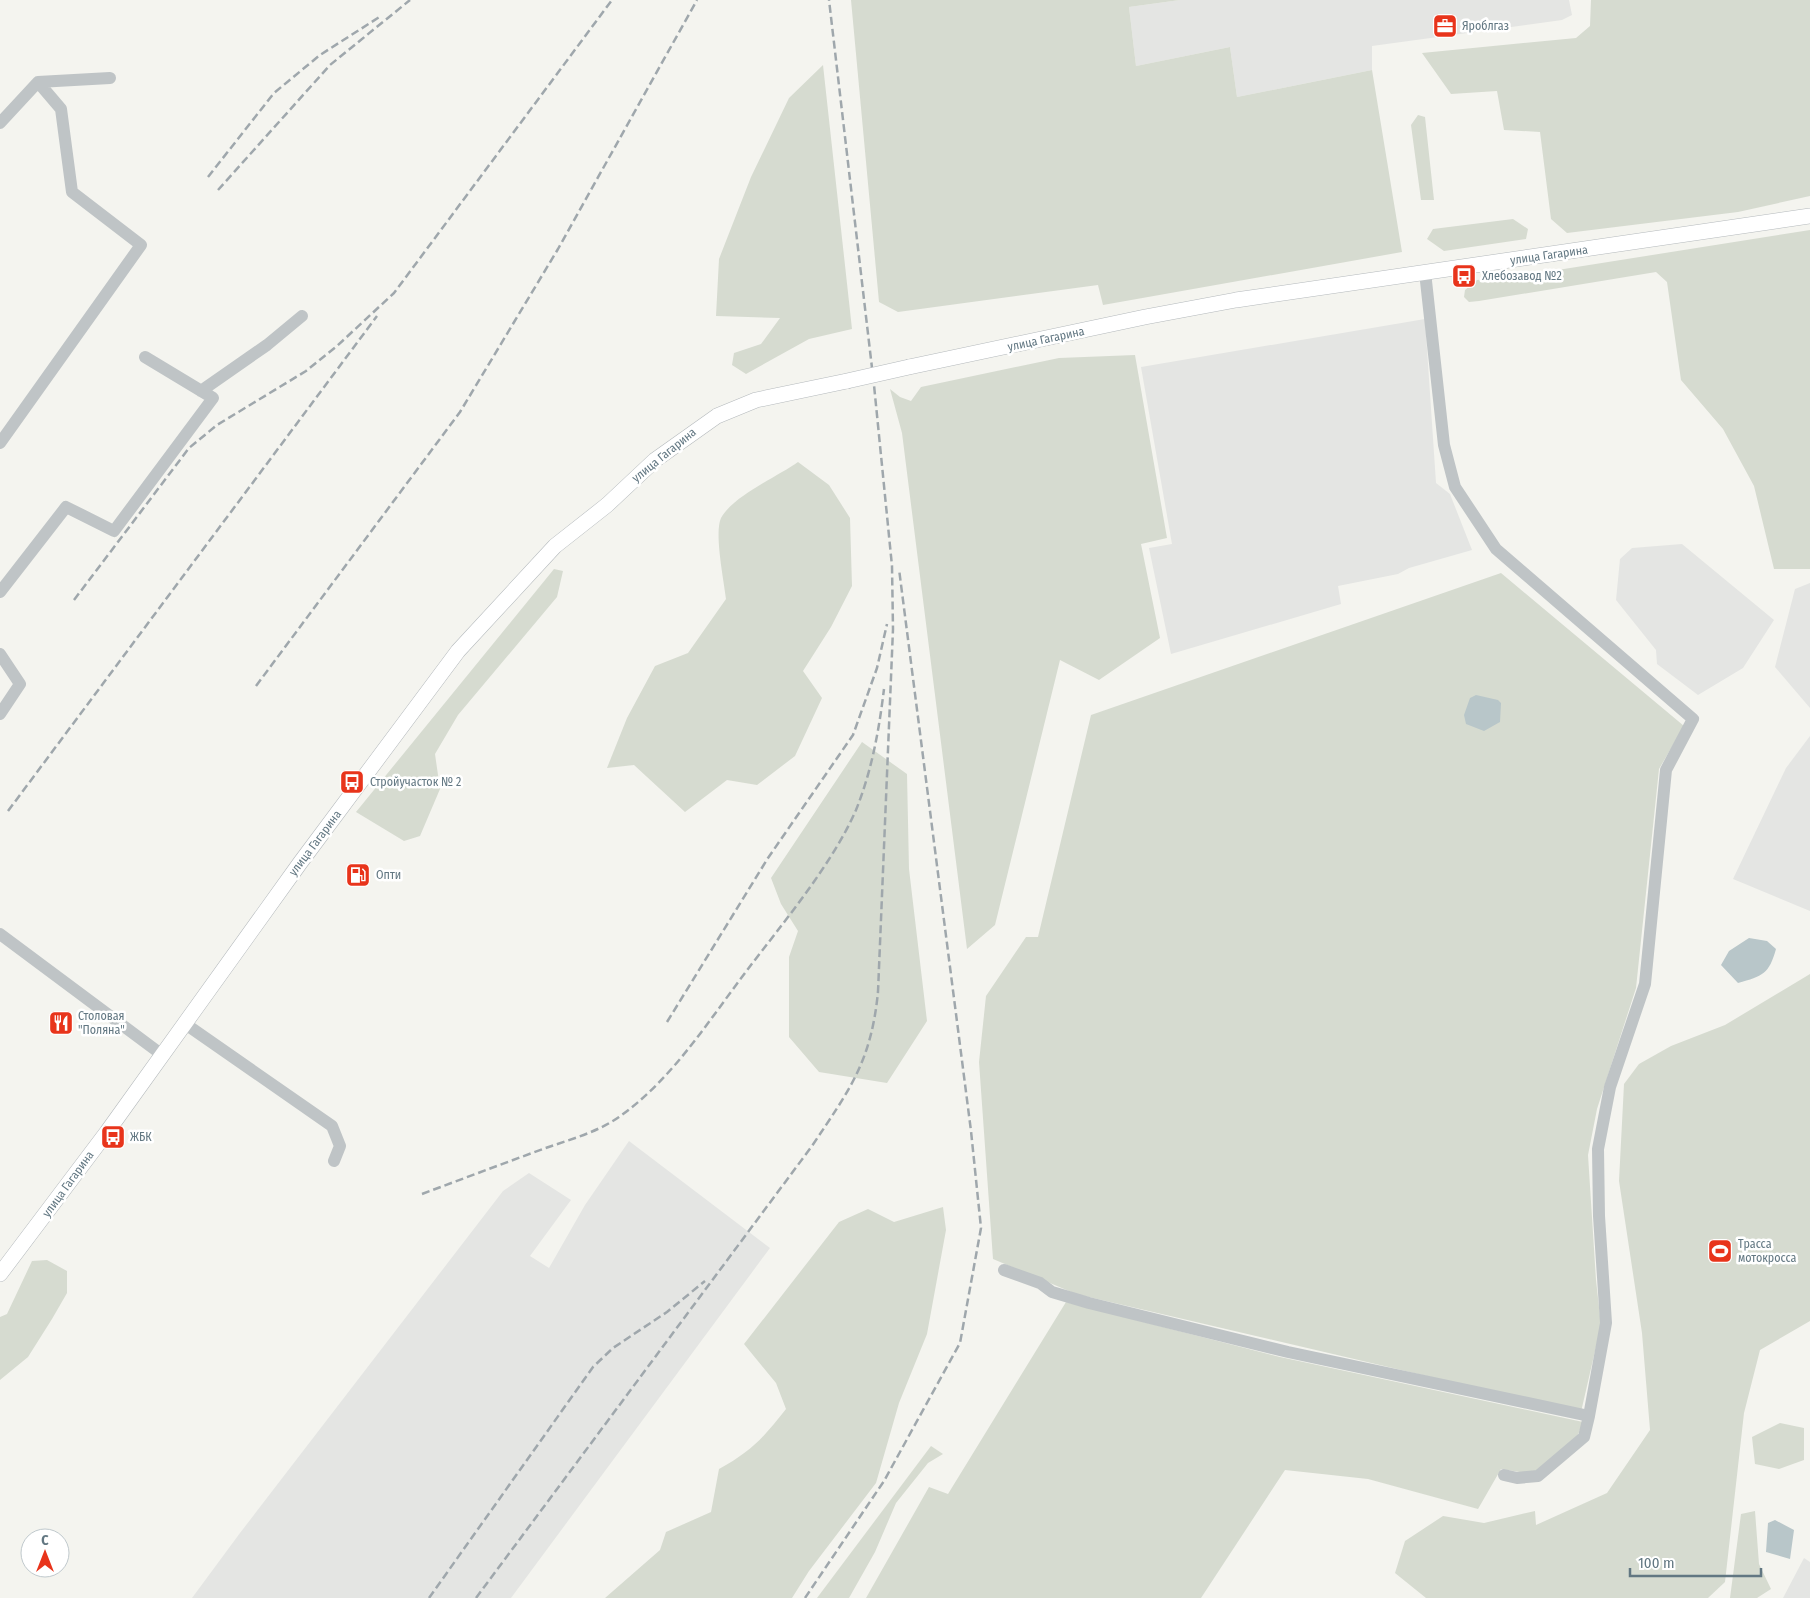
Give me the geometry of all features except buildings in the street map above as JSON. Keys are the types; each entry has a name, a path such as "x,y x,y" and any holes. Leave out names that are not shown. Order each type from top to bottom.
{"main road":[{"name":"улица Гагарина","path":"0,1274 107,1132 161,1054 458,651 555,546 607,505 662,454 717,416 756,400 1145,317 1236,300 1810,216"}],"street":[{"path":"0,123 38,82 110,78"},
{"path":"0,443 141,245 72,192 60,109 38,82"},
{"path":"1425,272 1444,445 1455,487 1496,549 1692,719 1666,770 1645,984 1610,1087 1598,1149 1599,1216 1606,1323 1584,1437 1538,1476 1517,1478 1504,1475"},
{"path":"201,391 267,345 302,316"},
{"path":"0,592 66,507 114,531 213,398 145,357"},
{"path":"0,654 20,684 0,714"},
{"path":"0,934 161,1054"},
{"path":"184,1023 332,1126 340,1146 334,1161"},
{"path":"1004,1270 1040,1283 1052,1292 1089,1303 1288,1352 1589,1416"}],"shaded area":[{"path":"851,0 1180,0 1129,7 1136,66 1230,47 1237,97 1372,70 1402,252 1103,305 1098,285 898,312 879,302"},
{"name":"Яроблгаз","path":"1180,0 1569,0 1572,15 1562,20 1372,46 1372,70 1237,97 1230,47 1136,66 1129,7"},
{"path":"1591,0 1810,0 1810,196 1738,212 1567,233 1551,219 1540,132 1504,130 1497,91 1451,94 1422,53 1576,38 1590,26"},
{"path":"823,65 852,329 809,339 746,374 732,365 734,353 761,344 780,318 716,316 719,259 751,177 789,98"},
{"path":"1418,115 1425,117 1434,200 1421,200 1411,125"},
{"path":"1513,219 1528,229 1526,239 1444,251 1427,239 1433,229"},
{"path":"1810,230 1810,569 1774,569 1754,486 1723,429 1681,380 1667,282 1656,272 1479,301 1469,302 1464,297 1465,290 1477,280 1526,275"},
{"path":"1425,319 1436,483 1450,494 1472,550 1409,568 1398,574 1338,586 1341,604 1171,654 1149,548 1172,544 1141,367"},
{"path":"1135,355 1167,538 1141,544 1160,638 1099,680 1060,660 995,925 967,949 902,433 890,389 900,397 911,401 921,387 1059,358"},
{"path":"798,462 829,485 850,518 852,586 831,627 803,671 822,698 795,756 757,785 727,780 685,812 634,765 607,768 627,718 655,666 688,653 726,599 719,545 721,518 735,502"},
{"path":"1682,544 1774,620 1743,668 1698,695 1657,664 1656,650 1616,600 1620,559 1632,548"},
{"path":"554,569 563,571 557,597 458,715 435,754 440,789 420,836 404,841 356,812"},
{"path":"1501,573 1684,726 1659,769 1636,988 1597,1109 1588,1155 1596,1280 1601,1325 1581,1412 1076,1294 993,1259 979,1062 986,996 1026,937 1038,937 1091,715"},
{"path":"1810,583 1810,708 1775,667 1795,589"},
{"path":"1476,695 1498,700 1501,703 1500,722 1484,731 1466,724 1464,715 1470,698"},
{"path":"1810,736 1810,911 1733,879 1786,768"},
{"path":"862,742 907,774 909,869 927,1021 887,1083 819,1072 789,1037 789,957 798,931 781,904 771,878"},
{"path":"1749,938 1767,941 1776,949 1771,964 1764,973 1738,983 1721,965 1729,951"},
{"name":"Трасса мотокросса","path":"1810,974 1810,1321 1760,1350 1744,1413 1725,1582 1708,1598 1426,1598 1395,1573 1405,1541 1443,1516 1484,1523 1535,1511 1536,1525 1607,1493 1650,1430 1642,1333 1619,1181 1624,1084 1639,1064 1671,1046 1725,1025"},
{"path":"629,1141 770,1248 511,1598 192,1598 503,1191 529,1173 571,1200 530,1256 549,1268 585,1205"},
{"path":"943,1207 946,1230 927,1334 899,1403 876,1483 809,1571 792,1598 605,1598 660,1550 666,1532 711,1512 719,1469 749,1450 786,1409 776,1383 744,1344 839,1222 868,1209 894,1222"},
{"path":"47,1260 67,1271 67,1293 28,1357 0,1380 0,1317 7,1314 32,1261"},
{"path":"1066,1302 1280,1357 1583,1422 1575,1442 1532,1474 1501,1469 1478,1509 1368,1479 1285,1470 1201,1598 866,1598 929,1487 948,1494"},
{"path":"1780,1423 1804,1428 1804,1460 1779,1469 1755,1464 1752,1437"},
{"path":"931,1446 943,1454 928,1463 896,1503 875,1552 849,1598 817,1598"},
{"path":"1755,1511 1759,1564 1771,1589 1757,1598 1730,1598 1741,1514"},
{"path":"1775,1520 1794,1530 1790,1559 1766,1552 1768,1523"},
{"path":"1804,1558 1810,1562 1810,1598 1783,1598"}],"railway":[{"path":"218,190 330,65 410,0"},
{"path":"74,600 189,448 217,425 306,371 337,346 394,293 612,0"},
{"path":"256,686 460,412 558,249 697,0"},
{"path":"476,1598 812,1146 857,1074 870,1038 875,1016 878,992 893,629 892,566 874,385 829,0"},
{"path":"208,177 274,93 320,55 381,16"},
{"path":"8,811 377,316"},
{"path":"805,1598 884,1481 960,1343 981,1228 971,1131 899,569"},
{"path":"667,1022 768,858 853,735 877,668 887,624"},
{"path":"422,1194 582,1136 610,1123 638,1102 673,1067 806,892 846,830 862,795 871,765 884,689"},
{"path":"429,1598 593,1367 613,1348 667,1312 705,1281"}],"place":[{"name":"Яроблгаз","path":"1445,26"},
{"name":"Хлебозавод №2","path":"1464,276"},
{"name":"Стройучасток № 2","path":"352,782"},
{"name":"Опти","path":"358,875"},
{"name":"Столовая \"Поляна\"","path":"61,1023"},
{"name":"ЖБК","path":"113,1137"},
{"name":"Трасса мотокросса","path":"1720,1251"}]}
